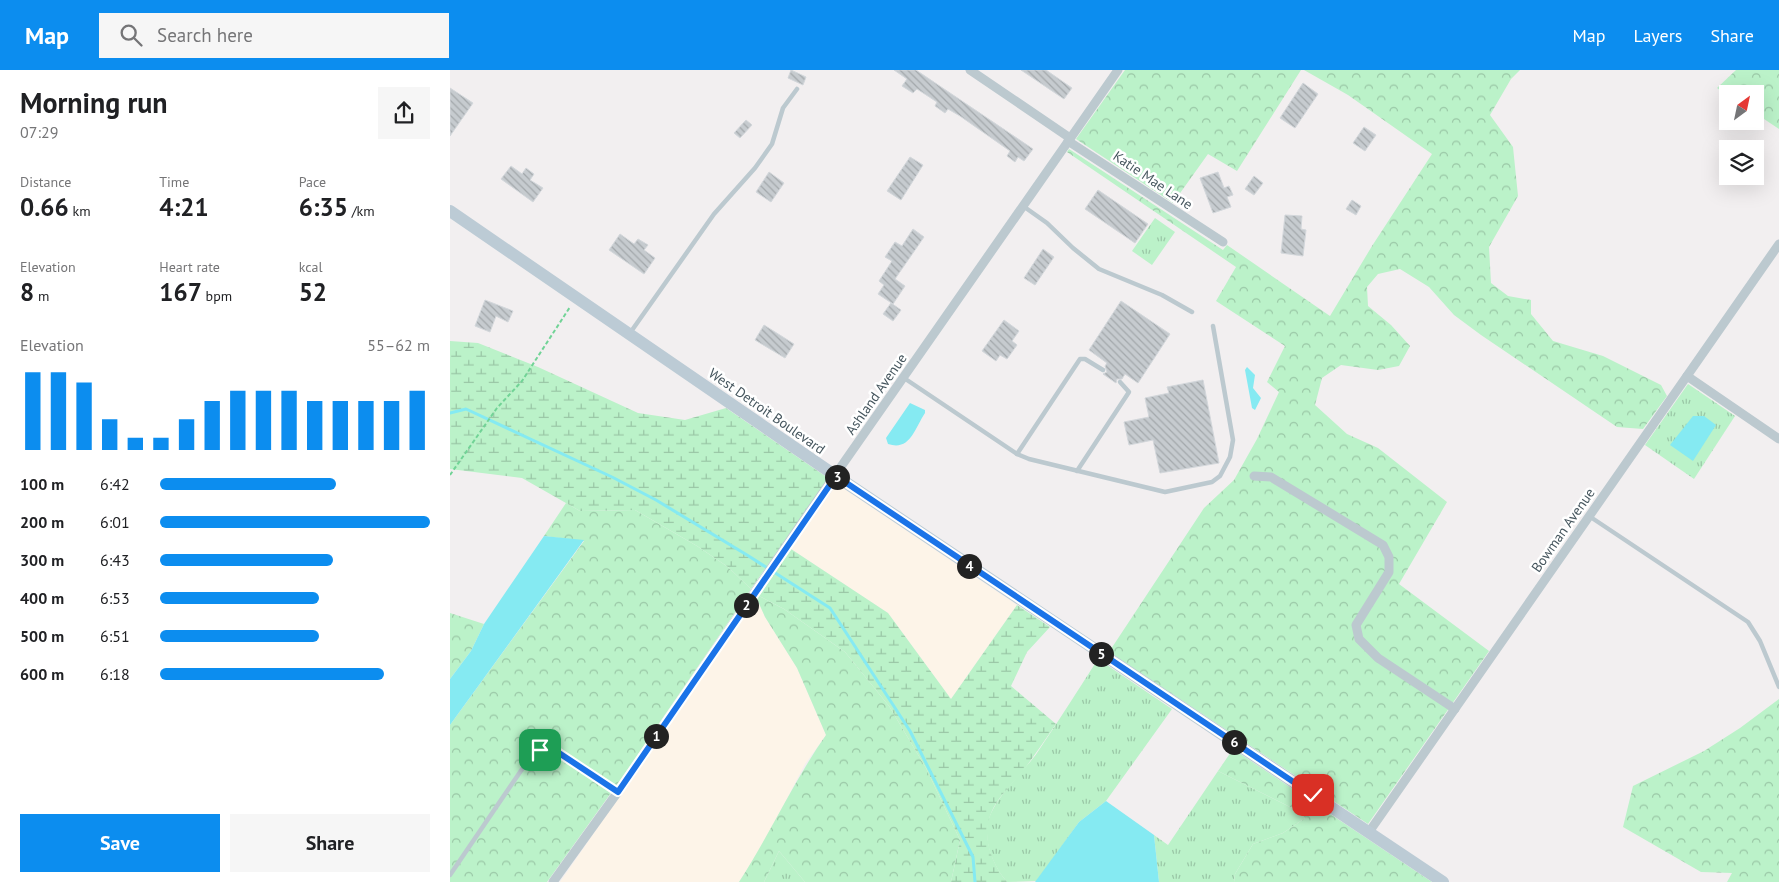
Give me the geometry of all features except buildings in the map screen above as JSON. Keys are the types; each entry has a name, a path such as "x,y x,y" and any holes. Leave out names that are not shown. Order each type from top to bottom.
{"street":[{"name":"Katie Mae Lane","path":"970,70 1069,140 1223,242"},
{"name":"Ashland Avenue","path":"553,882 618,792 1118,70"},
{"name":"West Detroit Boulevard","path":"450,211 836,476 1443,882"},
{"name":"Bowman Avenue","path":"1369,832 1779,244"},
{"path":"1687,376 1779,439"},
{"path":"1254,476 1271,477 1383,545 1389,557 1390,572 1356,625 1359,639 1378,658 1455,709"}],"lane":[{"path":"629,334 714,214 755,168 772,144 783,108 797,89"},
{"path":"1023,206 1047,223 1072,248 1099,269 1162,296 1192,312"},
{"path":"904,378 1017,454 1076,471 1165,492 1212,482 1220,476 1230,457 1233,440 1213,326"},
{"path":"1017,454 1080,359 1085,359 1103,370"},
{"path":"1076,471 1129,392 1120,382"},
{"path":"1590,516 1748,622 1760,641 1779,687"},
{"path":"450,875 531,756 540,750 556,751 618,792"}],"path":[{"path":"450,475 497,408 522,381 572,305"}],"shaded area":[{"path":"837,484 1017,605 951,699 888,613 791,549"},
{"path":"757,599 765,617 797,668 826,735 805,764 762,846 739,882 560,882"}],"green space":[{"path":"1125,70 1301,70 1237,171 1208,154 1173,203 1076,139"},
{"path":"1304,70 1520,70 1511,79 1490,115 1513,147 1518,196 1489,247 1491,283 1508,296 1531,300 1531,314 1553,341 1603,356 1661,385 1667,396 1643,429 1617,427 1481,335 1454,315 1429,287 1400,269 1378,274 1367,287 1368,306 1391,325 1410,346 1399,366 1378,370 1341,365 1322,378 1315,405 1347,434 1378,448 1447,502 1399,584 1489,651 1368,824 1109,652 1204,508 1234,480 1257,439 1279,392 1267,382 1285,346 1216,301 1236,267 1067,152 1069,149 1223,250 1227,245 1330,316 1372,246 1432,154 1348,95"},
{"path":"1736,70 1779,70 1779,129 1764,119 1764,85 1720,85"},
{"path":"1155,218 1175,232 1152,265 1132,251"},
{"path":"450,341 478,343 538,367 638,413 685,420 726,408 828,478 751,589 728,567 697,546 635,510 580,511 522,478 450,469"},
{"path":"1688,384 1735,416 1694,479 1645,445"},
{"path":"566,503 580,511 635,510 697,546 728,567 751,589 621,779 547,882 450,882 450,725 584,541 544,536"},
{"path":"791,549 888,613 951,699 1017,605 1050,627 1027,652 1011,686 1056,724 1023,771 998,801 989,820 987,830 989,848 996,866 1007,882 951,882 960,840 926,768 889,706 845,652 784,609 759,596"},
{"path":"759,596 784,609 845,652 889,706 926,768 960,840 951,882 805,882 779,851 764,882 739,882 826,735 797,668 765,617 757,599"},
{"path":"450,613 484,624 471,651 450,679"},
{"path":"1098,659 1172,709 1106,801 1079,822 1037,881 1007,882 995,864 988,844 987,829 993,809 1037,753"},
{"path":"1779,699 1779,882 1727,882 1732,873 1701,872 1623,827 1633,786 1704,751 1740,728"},
{"path":"1233,749 1432,882 1234,882 1235,874 1253,844 1283,833 1305,818 1296,810 1218,771"},
{"path":"1218,771 1296,810 1305,818 1283,833 1253,844 1235,874 1234,882 1159,882 1154,835 1168,845"},
{"path":"779,851 805,882 764,882"}],"water":[{"path":"1247,367 1255,375 1253,388 1261,398 1255,410 1252,408 1245,370"},
{"path":"910,403 925,410 925,413 911,438 902,444 888,444 886,438"},
{"path":"1693,416 1704,416 1716,425 1693,461 1670,445"},
{"path":"544,536 584,540 450,725 450,679 471,651 484,624"},
{"path":"1106,801 1154,835 1159,882 1035,882 1079,822"}],"waterway":[{"path":"450,413 466,409 612,477 656,500 830,608 910,731 973,857 975,882"}],"route":[{"path":"540,750 556,751 618,792 810,511 836,476 1313,795"}]}
